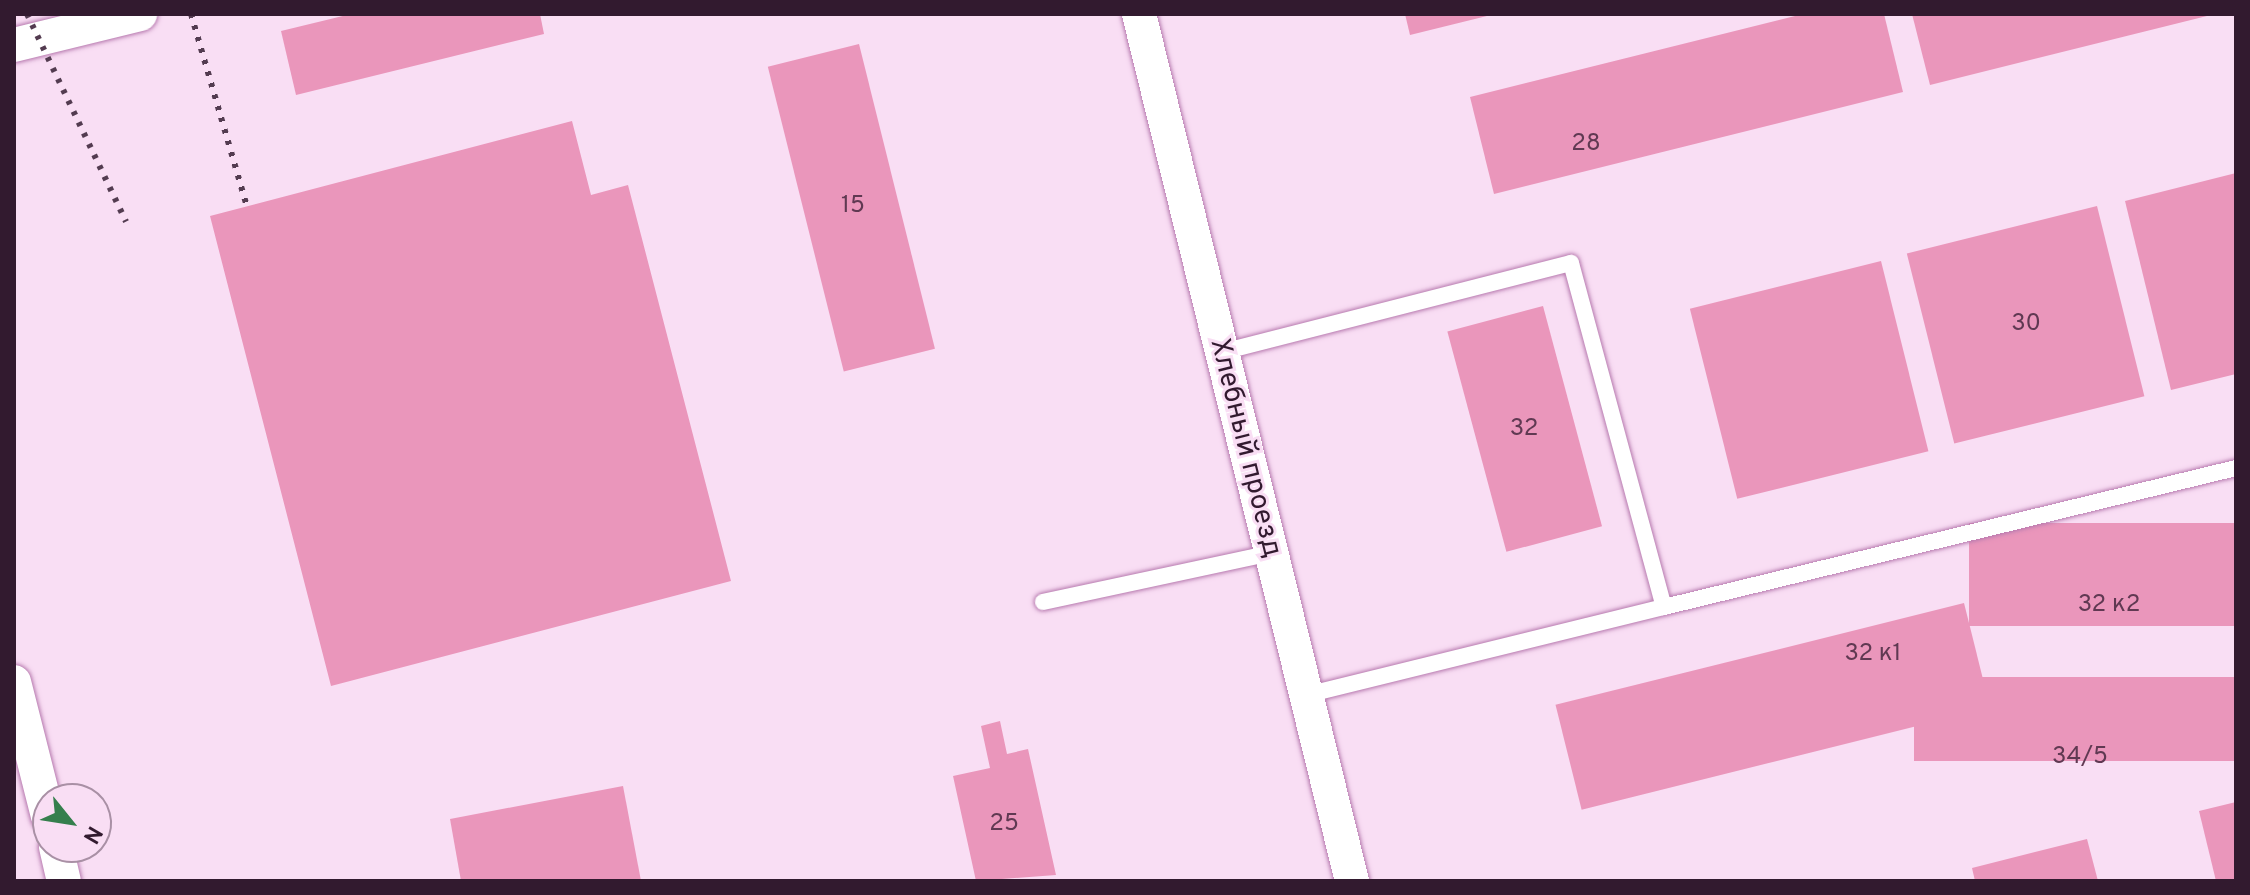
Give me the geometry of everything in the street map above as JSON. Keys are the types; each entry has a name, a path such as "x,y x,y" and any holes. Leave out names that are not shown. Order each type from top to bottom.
{"street":[{"path":"14,45 140,14"},
{"name":"Хлебный проезд","path":"1139,14 1352,881"},
{"path":"14,682 40,783"}],"lane":[{"path":"1222,352 1571,263 1664,607"},
{"path":"1306,695 2236,468"},
{"path":"1043,602 1271,553"}],"building":[{"path":"351,14 540,14 544,34 296,95 281,31"},
{"path":"1405,14 1490,14 1491,15 1410,35"},
{"path":"1803,14 1884,14 1903,92 1494,194 1470,97"},
{"path":"1912,14 2211,14 2211,15 1930,85"},
{"path":"859,44 935,349 844,371 768,67"},
{"path":"572,121 591,195 628,185 731,581 331,686 210,216"},
{"path":"2236,173 2236,374 2171,390 2125,201"},
{"path":"2097,206 2144,396 1954,444 1907,253"},
{"path":"1881,261 1928,451 1737,499 1690,309"},
{"path":"1543,306 1602,526 1506,552 1447,332"},
{"path":"1969,523 2236,523 2236,626 1969,626"},
{"path":"1964,603 1990,708 1582,810 1556,705"},
{"path":"1914,677 2236,677 2236,761 1914,761"},
{"path":"1000,721 1007,754 1028,749 1056,875 976,881 953,776 990,768 981,726"},
{"path":"623,786 641,881 461,881 450,819"},
{"path":"2236,802 2236,881 2216,881 2199,811"},
{"path":"2087,839 2098,881 1975,881 1972,868"}],"railway":[{"path":"27,14 126,222"},
{"path":"191,14 246,203"}]}
